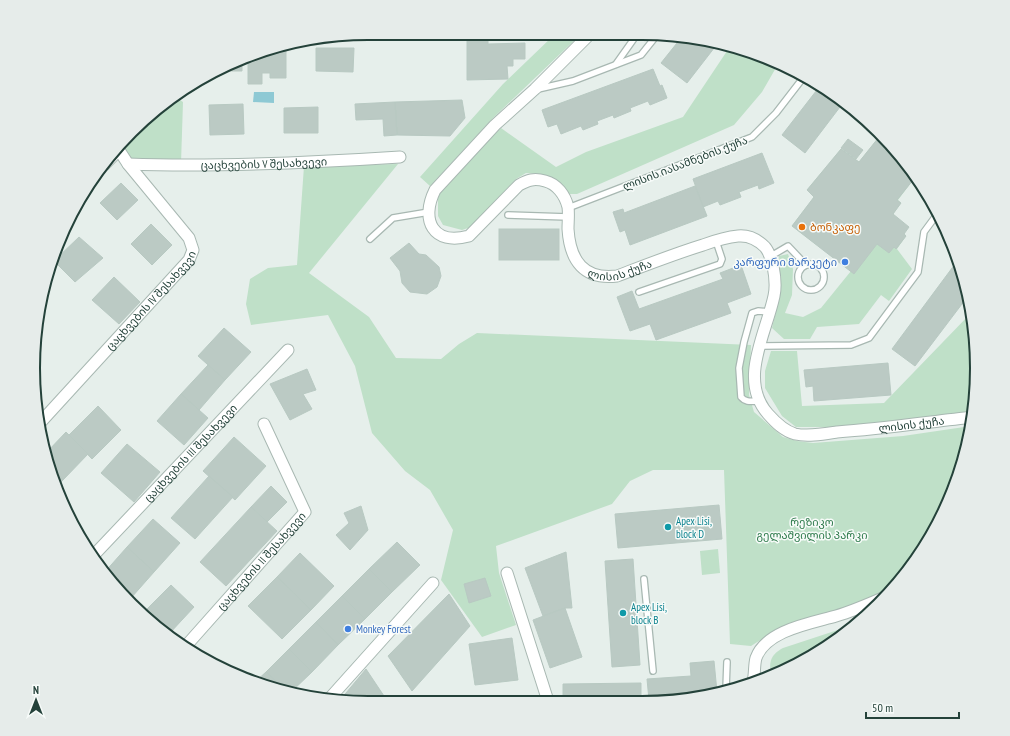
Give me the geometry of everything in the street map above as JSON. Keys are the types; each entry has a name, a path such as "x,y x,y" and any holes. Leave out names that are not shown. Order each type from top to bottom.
{"street":[{"path":"429,212 430,200 435,190 495,125 535,89 584,40"},
{"name":"ცაცხვების IV შესახვევი","path":"44,418 188,260 193,250 189,238 128,164 121,152"},
{"name":"ცაცხვების V შესახვევი","path":"128,164 182,166 288,164 400,157"},
{"name":"ლისის ქუჩა","path":"429,212 430,223 436,232 447,238 458,239 469,236 519,185 528,180 538,179 548,182 560,189 565,198 568,212 570,247 576,260 584,270 595,275 606,277 617,276 683,251 727,237 750,237 760,243 769,252 775,275 775,295 759,346 754,376 755,389 759,401 765,410 783,429 796,434 810,435 966,418"},
{"name":"ცაცხვების III შესახვევი","path":"97,552 288,350"},
{"name":"ცაცხვების II შესახვევი","path":"189,643 305,512 264,424"},
{"path":"507,573 546,696"},
{"path":"334,694 433,583"},
{"path":"756,676 756,658 764,645 777,636 800,626 870,604"}],"lane":[{"path":"616,65 633,40"},
{"path":"535,89 573,81 641,55 653,41"},
{"name":"ლისის იასამნების ქუჩა","path":"568,212 752,137 776,113 801,81"},
{"path":"370,239 394,218 429,212"},
{"path":"508,215 568,212"},
{"path":"759,346 851,345 869,338 918,272 924,232 934,219"},
{"path":"639,292 720,264 722,260 716,241"},
{"path":"771,256 788,246 806,265"},
{"path":"811,264 819,267 823,275 822,283 816,288 804,288 799,282 798,278 800,270 806,265 811,264"},
{"path":"759,401 744,401 742,397 739,368 752,313 758,311 769,312"},
{"path":"644,579 652,670"},
{"path":"726,685 727,662"}],"green space":[{"path":"549,40 575,40 493,118 430,186 420,177 503,84"},
{"path":"727,51 776,69 762,92 734,125 577,194 569,194 563,185 540,174 526,173 516,179 471,227 462,230 443,225 438,216 438,197 442,188 501,128 556,167 586,152 683,117"},
{"path":"180,100 183,102 181,163 128,164 121,152 152,121 168,108"},
{"path":"877,139 912,182 898,200 901,203 893,214 906,236 897,249 912,269 889,301 881,295 859,324 817,327 810,339 784,339 772,328 781,290 779,256 788,254 793,269 792,295 785,313 803,317 821,308 851,271 792,226 814,197 807,190 841,149 859,162"},
{"name":"რეზიკო გელაშვილის პარკი","path":"398,164 309,273 369,317 396,358 441,359 459,344 477,333 751,345 749,395 754,412 783,437 813,443 903,436 965,427 953,473 945,494 926,532 902,568 877,597 859,605 779,628 751,646 730,644 724,470 653,470 630,481 612,504 496,546 499,573 516,625 482,637 441,580 453,530 430,490 405,471 372,433 355,366 328,315 251,325 246,304 250,279 268,268 297,265 304,166"},
{"path":"966,318 970,368 967,412 890,423 843,427 796,427 782,416 765,388 765,371 771,351 797,351 802,406 884,403"},
{"path":"718,549 720,573 702,575 700,551"},
{"path":"840,629 806,652 770,670 771,660 775,654 783,648"}],"water":[{"path":"254,92 274,92 274,103 253,102"}],"building":[{"path":"467,40 488,40 488,44 525,43 525,59 513,59 513,66 507,66 508,79 467,80"},
{"path":"678,42 714,48 687,83 661,63"},
{"path":"316,48 354,48 353,72 316,71"},
{"path":"286,50 286,78 270,78 270,73 262,73 262,84 248,84 248,63"},
{"path":"242,65 242,71 229,71"},
{"path":"653,69 667,98 650,105 648,101 630,108 631,111 614,118 613,115 597,121 598,124 583,130 581,126 561,134 557,124 548,127 542,110"},
{"path":"817,90 840,107 805,153 782,135"},
{"path":"462,100 465,118 450,136 397,135 395,102"},
{"path":"395,102 397,135 384,136 383,119 356,120 355,104"},
{"path":"243,104 244,134 210,135 209,105"},
{"path":"318,107 318,133 284,133 284,108"},
{"path":"848,139 863,150 856,159 841,148"},
{"path":"877,139 912,182 897,200 901,203 893,214 909,227 904,234 906,236 896,249 894,247 889,253 877,244 854,274 792,226 814,197 807,190 841,149 859,162"},
{"path":"762,153 774,183 759,189 758,185 739,192 741,197 720,205 718,201 703,207 693,179"},
{"path":"121,183 138,200 117,220 100,203"},
{"path":"695,186 707,216 630,245 625,230 620,232 613,212 623,209 624,213"},
{"path":"151,224 172,245 152,265 131,244"},
{"path":"499,229 559,229 559,260 499,260"},
{"path":"79,237 103,258 75,282 57,264 60,255"},
{"path":"409,243 419,254 426,255 439,267 441,276 437,287 427,294 410,292 402,283 400,271 390,258"},
{"path":"741,265 751,294 727,303 731,313 656,340 650,324 630,331 617,297 632,291 639,309 723,279 720,273"},
{"path":"954,266 964,302 915,366 892,349"},
{"path":"114,277 140,302 119,324 92,300"},
{"path":"224,328 251,352 225,380 198,356"},
{"path":"888,363 891,395 814,401 813,386 806,387 804,370"},
{"path":"208,365 225,380 199,410 181,394"},
{"path":"307,369 316,390 303,394 312,409 290,420 270,384"},
{"path":"181,394 208,418 184,445 157,421"},
{"path":"98,406 121,430 92,459 69,435"},
{"path":"66,432 88,454 63,480 57,474 50,449"},
{"path":"234,437 266,466 235,500 203,471"},
{"path":"127,444 160,472 134,502 101,473"},
{"path":"57,474 63,480 61,482"},
{"path":"209,476 233,497 195,539 171,518"},
{"path":"271,486 287,502 267,522 251,507"},
{"name":"Apex Lisi, block D","path":"719,505 722,539 618,548 615,514"},
{"path":"361,506 368,530 350,550 336,535 349,523 344,513"},
{"path":"251,507 277,531 226,586 200,562"},
{"path":"153,519 180,543 154,572 127,547"},
{"path":"397,542 420,565 392,592 369,569"},
{"path":"127,547 154,572 133,596 108,568"},
{"path":"566,552 572,608 565,608 543,616 525,568"},
{"path":"300,553 334,586 311,610 277,577"},
{"name":"Apex Lisi, block B","path":"633,559 640,665 612,667 605,561"},
{"path":"369,569 392,592 365,619 342,596"},
{"path":"277,577 311,610 282,639 248,606"},
{"path":"485,578 491,596 469,603 464,584"},
{"path":"171,585 194,607 172,631 146,610"},
{"path":"449,594 470,626 412,691 388,656"},
{"path":"342,596 365,619 338,645 316,622"},
{"path":"565,608 582,657 550,668 533,620"},
{"path":"316,622 338,645 312,672 289,649"},
{"path":"512,638 518,680 475,685 469,644"},
{"path":"289,649 312,672 295,688 278,684 266,672"},
{"path":"714,661 717,687 685,693 649,696 647,679 691,676 690,663"},
{"path":"366,669 384,696 368,696 345,695"},
{"path":"266,672 278,684 263,679 260,678"},
{"path":"641,683 641,696 563,696 563,684"}],"place":[{"name":"ბონკაფე","path":"802,227"},
{"name":"კარფური მარკეტი","path":"845,262"},
{"name":"Apex Lisi, block D","path":"668,527"},
{"name":"Apex Lisi, block B","path":"623,613"},
{"name":"Monkey Forest","path":"348,629"}]}
